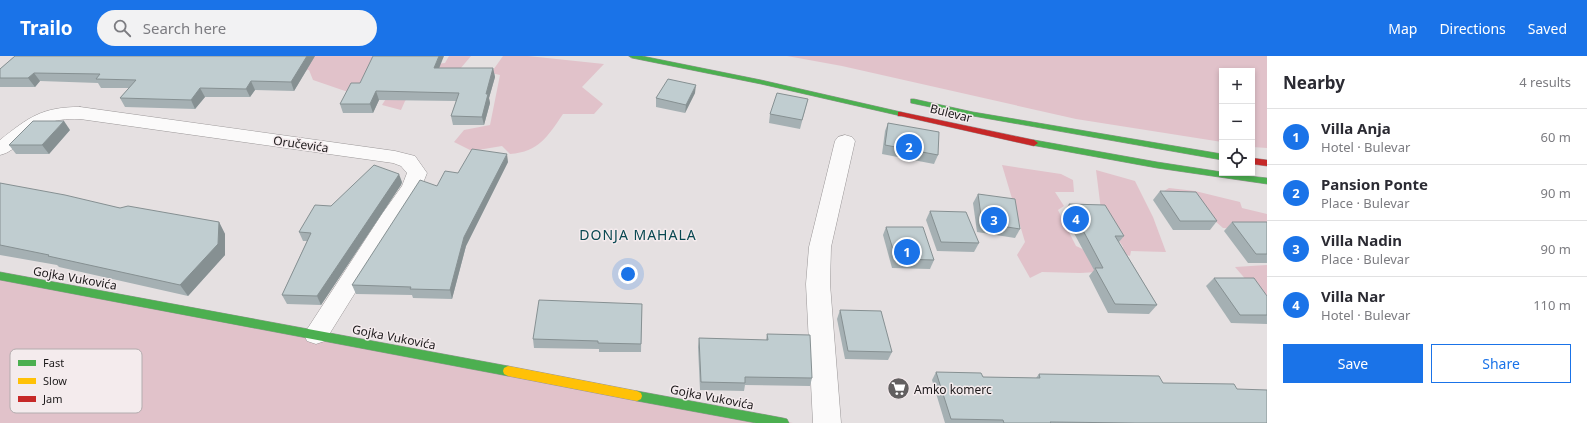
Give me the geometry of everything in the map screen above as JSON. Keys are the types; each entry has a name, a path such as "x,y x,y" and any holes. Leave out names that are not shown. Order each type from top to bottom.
{"main road":[{"name":"Bulevar","path":"632,56 754,80 1045,146 1166,168 1267,181"},
{"path":"904,99 987,116 1219,156"},
{"path":"1255,162 1267,163"},
{"name":"Gojka Vukovića","path":"0,276 316,334 783,423"}],"street":[{"name":"Oručevića","path":"0,149 38,121 54,114 80,113 379,155 408,161 417,173 412,188 390,219 316,334"},
{"path":"827,423 818,284 820,247 845,141"}],"shaded area":[{"path":"211,56 372,56 372,61 419,66 445,63 449,56 471,56 455,75 427,77 405,101 401,110 382,105 392,89 348,92 313,80 309,70 279,68"},
{"path":"503,56 528,56 604,64 582,87 603,104 594,114 563,114 542,142 520,153 510,154 502,146 472,151 454,142 464,130 490,125 500,75 491,73"},
{"path":"787,56 1267,56 1267,148 1255,147 1255,68 1219,68 1219,142 1076,119 842,66"},
{"path":"1002,165 1061,174 1073,180 1074,192 1055,192 1064,206 1058,210 1076,246 1089,252 1098,272 1042,272 1030,278 1017,255 1025,242"},
{"path":"1096,170 1135,181 1153,217 1166,252 1131,251 1130,256 1124,254 1123,247 1101,210"},
{"path":"1169,188 1195,191 1240,202 1242,208 1267,214 1267,237 1261,230 1223,228 1215,221 1168,199 1164,191"},
{"path":"1267,265 1267,304 1235,267"},
{"path":"0,276 793,423 0,423"}],"building":[{"path":"15,56 307,56 291,82 251,81 246,89 200,88 191,100 120,98 136,80 96,79 100,74 34,73 28,78 0,78 0,69"},
{"path":"373,56 439,56 434,68 493,68 482,117 451,116 459,93 376,91 370,104 340,104 351,83 360,83"},
{"path":"668,79 696,85 686,105 656,98"},
{"path":"777,93 808,99 802,120 770,114"},
{"path":"33,121 64,121 42,145 9,145"},
{"path":"888,123 939,132 938,155 885,145"},
{"path":"472,149 507,154 464,237 450,290 352,285 420,180 437,186 445,171 458,173"},
{"path":"374,165 399,174 317,296 282,295 311,233 299,232 315,205 331,206"},
{"path":"0,183 65,195 120,208 128,206 219,222 218,244 180,285 0,245"},
{"path":"1160,191 1196,192 1217,221 1180,221"},
{"path":"978,194 1015,199 1020,229 982,223"},
{"path":"1069,204 1105,205 1124,236 1115,236 1157,305 1115,304 1095,268 1103,268"},
{"path":"930,211 966,212 979,243 941,242"},
{"path":"1232,222 1267,222 1267,254 1256,254"},
{"path":"886,227 923,227 934,260 896,259"},
{"path":"1214,278 1254,278 1267,296 1267,315 1240,315"},
{"path":"539,300 642,304 641,344 533,339"},
{"path":"840,310 881,311 892,352 848,351"},
{"path":"767,334 810,335 812,378 745,377 745,383 701,382 699,338 768,340"},
{"path":"936,372 981,373 983,377 1040,378 1039,374 1159,376 1163,383 1234,384 1237,389 1267,390 1267,423 1004,423 1003,420 951,419"}],"traffic: fast":[{"path":"632,56 761,82 901,114"},
{"path":"914,101 973,114 1219,156"},
{"path":"1034,143 1157,165 1267,181"},
{"path":"0,276 508,371"},
{"path":"637,396 783,423"}],"traffic: slow":[{"path":"508,371 637,396"}],"traffic: jam":[{"path":"901,114 1034,143"},
{"path":"1255,161 1267,163"}],"place":[{"name":"Pansion Ponte","path":"909,147"},
{"name":"Villa Nar","path":"1076,219"},
{"name":"Villa Nadin","path":"994,220"},
{"name":"Villa Anja","path":"907,252"},
{"name":"Amko komerc","path":"899,389"}],"district":[{"name":"DONJA MAHALA","path":"638,234"}]}
